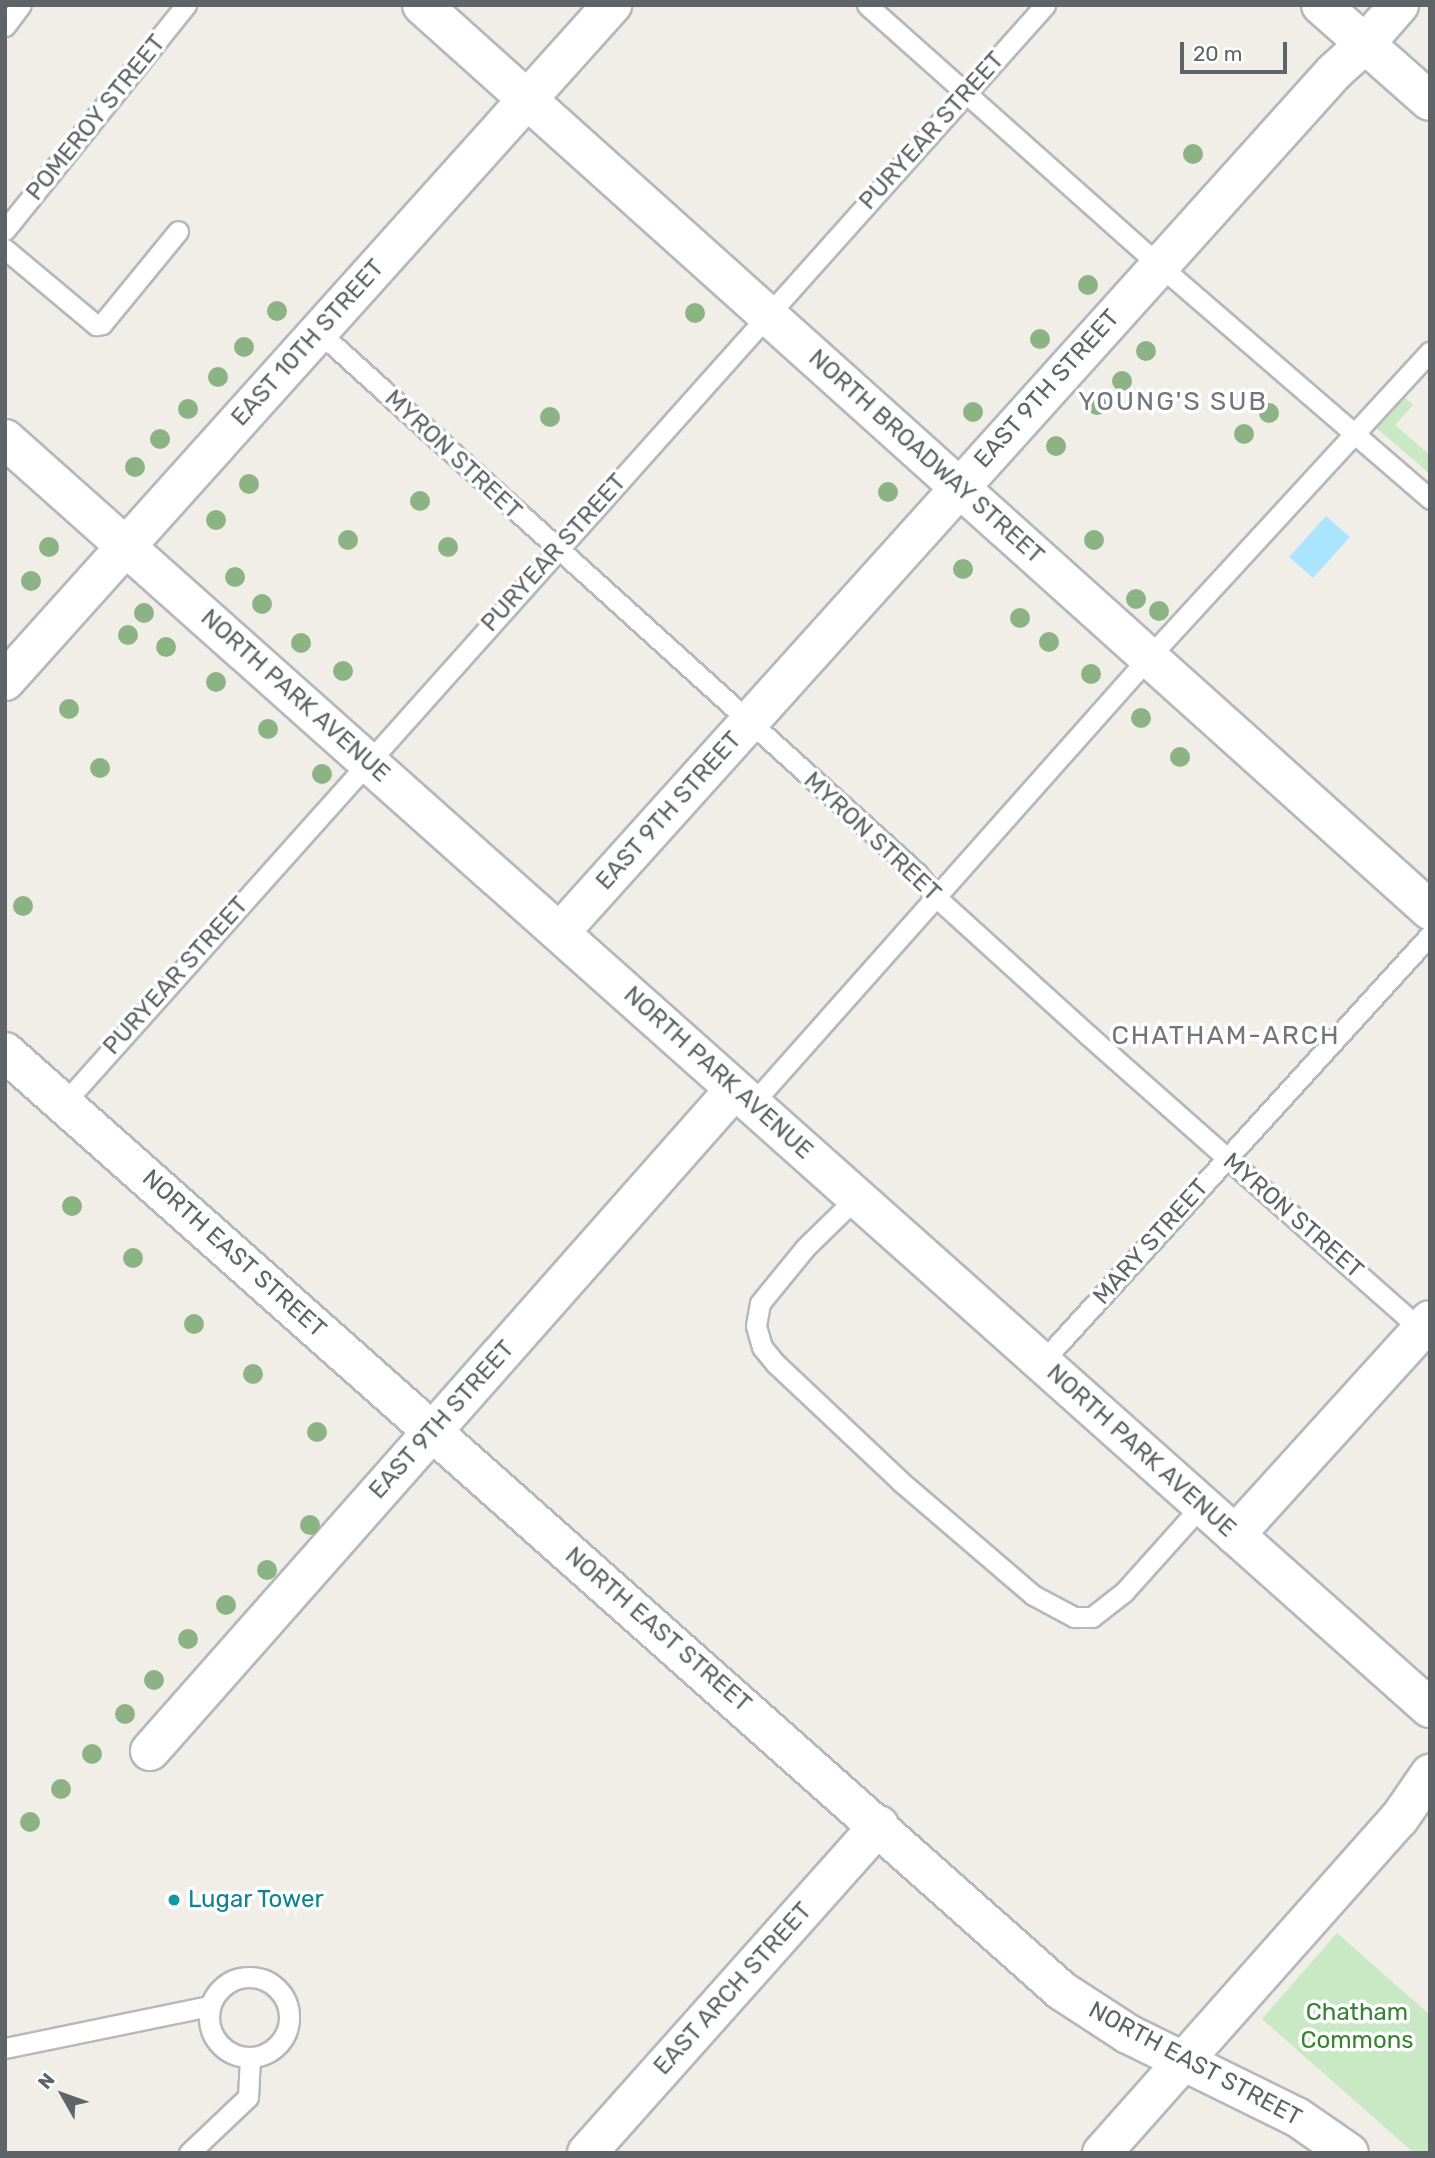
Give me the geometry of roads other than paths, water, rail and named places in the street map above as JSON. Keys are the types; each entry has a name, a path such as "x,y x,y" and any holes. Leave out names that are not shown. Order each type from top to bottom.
{"street":[{"name":"NORTH BROADWAY STREET","path":"422,5 1430,910"},
{"name":"EAST 10TH STREET","path":"5,681 612,5"},
{"path":"1321,5 1430,101"},
{"name":"EAST 9TH STREET","path":"560,932 1159,265 1334,72 1365,44 1399,5"},
{"name":"NORTH PARK AVENUE","path":"5,439 1430,1708"},
{"name":"NORTH EAST STREET","path":"5,1052 65,1102 879,1825 1062,1991 1128,2034 1297,2117 1349,2153"},
{"name":"EAST 9TH STREET","path":"150,1751 433,1431 744,1097"},
{"path":"1236,1535 1427,1328"},
{"path":"1102,2153 1399,1819 1429,1778"},
{"name":"EAST ARCH STREET","path":"587,2153 879,1825"}],"lane":[{"path":"5,26 21,5"},
{"name":"POMEROY STREET","path":"5,230 186,5"},
{"path":"867,5 1159,265 1430,499"},
{"name":"PURYEAR STREET","path":"65,1102 1045,5"},
{"path":"5,249 96,325 102,324 178,231"},
{"name":"MYRON STREET","path":"319,332 556,550 917,873 937,898 1227,1158 1427,1328"},
{"path":"744,1097 937,898 1149,657 1430,351"},
{"name":"MARY STREET","path":"1042,1362 1430,934"},
{"path":"857,1198 779,1278 760,1303 756,1326 762,1347 775,1363 900,1480 1033,1595 1074,1617 1091,1617 1124,1592 1202,1505"},
{"path":"254,1976 277,1987 289,2010 285,2036 264,2055 250,2057 231,2052 216,2039 210,2026 209,2006 220,1990 242,1978 254,1976"},
{"path":"5,2048 209,2006"},
{"path":"189,2153 248,2097 250,2057"}],"water":[{"path":"1326,516 1350,537 1313,578 1289,557"}],"place":[{"name":"Lugar Tower","path":"174,1900"}],"district":[{"name":"YOUNG'S SUB","path":"1173,402"},
{"name":"CHATHAM-ARCH","path":"1226,1036"}],"park label":[{"name":"Chatham Commons","path":"1357,2027"}]}
